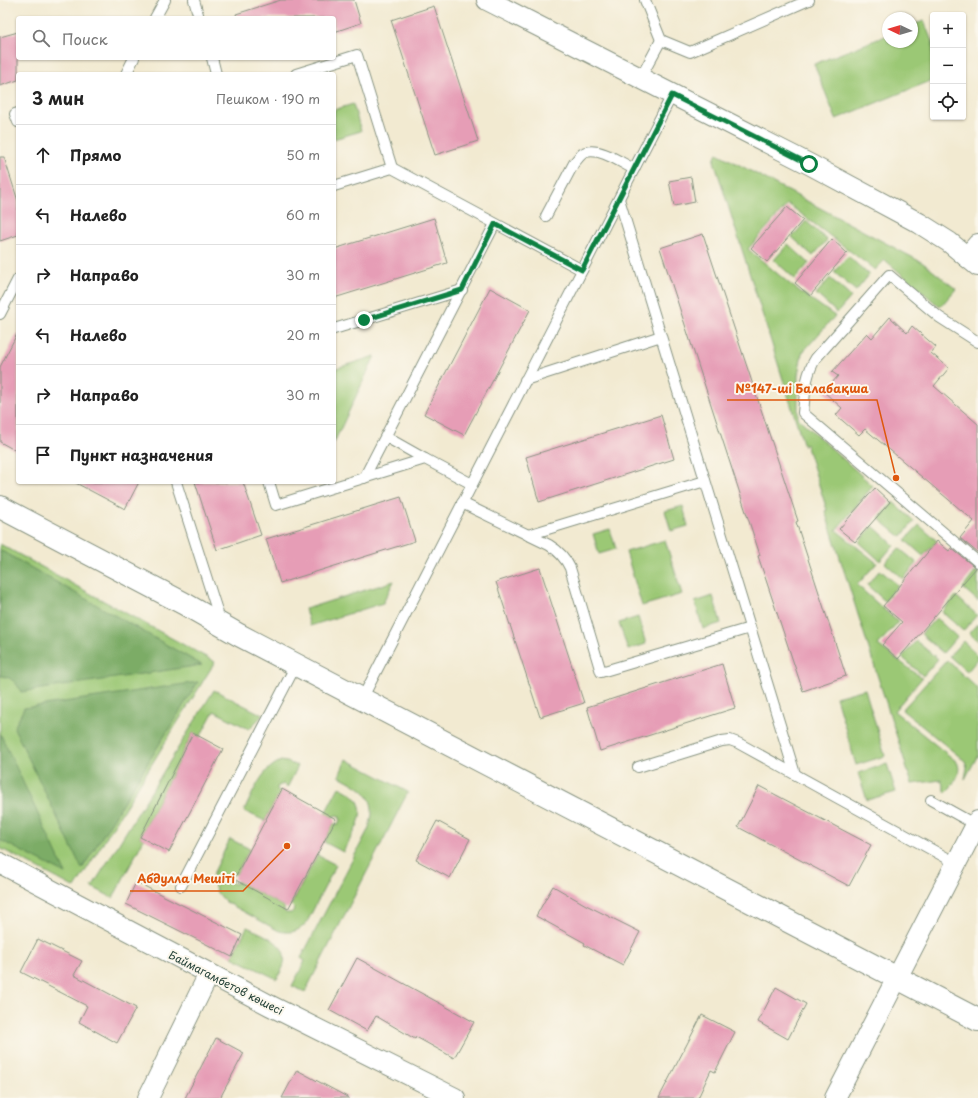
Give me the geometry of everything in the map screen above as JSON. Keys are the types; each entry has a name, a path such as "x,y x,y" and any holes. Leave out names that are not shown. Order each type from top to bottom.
{"street":[{"path":"487,0 809,164 919,223 974,256"},
{"path":"0,507 183,603 222,626 296,665 978,1020"},
{"path":"835,1098 977,823"},
{"name":"Баймагамбетов көшесі","path":"0,864 209,974 454,1098"},
{"path":"148,1098 209,974"}],"lane":[{"path":"156,16 165,0"},
{"path":"194,0 199,16"},
{"path":"645,0 661,40 690,52 809,0"},
{"path":"640,79 661,40"},
{"path":"302,72 357,55 392,168 582,270"},
{"path":"127,72 133,60"},
{"path":"212,60 216,72"},
{"path":"362,699 672,95"},
{"path":"546,216 574,163 586,152 605,154 634,169"},
{"path":"336,185 392,168"},
{"path":"619,199 795,774"},
{"path":"364,478 495,224"},
{"path":"978,342 939,317 889,275 816,358 811,366 807,379 803,413 978,562"},
{"path":"0,314 16,283"},
{"path":"336,328 462,290"},
{"path":"525,380 661,336"},
{"path":"386,437 472,484"},
{"path":"269,484 276,505 425,459"},
{"path":"528,535 705,481"},
{"path":"177,484 222,626"},
{"path":"462,502 559,551 566,559 601,672 750,628"},
{"path":"181,886 296,665"},
{"path":"638,767 722,741 730,740 795,774 956,863"},
{"path":"931,800 977,823"}],"green space":[{"path":"924,21 930,36 930,81 836,119 814,64 882,37 882,48 918,48 918,23"},
{"path":"353,104 361,131 336,138 336,109"},
{"path":"717,153 923,263 956,289 940,307 885,260 875,270 788,204 748,249 791,285 835,316 802,353 798,375 798,418 873,486 836,530 877,563 857,585 898,622 878,645 922,678 894,711 957,762 959,766 958,775 946,793 941,780 912,784 825,511 827,510 806,444 804,446 714,161"},
{"path":"806,221 827,240 813,256 792,237"},
{"path":"788,244 809,263 795,279 774,260"},
{"path":"848,256 869,275 856,291 834,272"},
{"path":"830,278 851,297 837,313 816,294"},
{"path":"375,356 336,439 336,368"},
{"path":"893,502 914,521 901,537 879,519"},
{"path":"683,506 688,526 671,531 665,511"},
{"path":"919,525 937,541 923,556 905,540"},
{"path":"873,526 894,545 880,561 859,542"},
{"path":"610,529 616,549 599,554 593,534"},
{"path":"665,540 682,594 642,606 626,552"},
{"path":"0,544 215,662 75,888 0,848"},
{"path":"899,548 917,563 903,579 885,563"},
{"path":"0,550 202,665 21,692 13,681 7,677 0,676"},
{"path":"880,570 898,585 885,601 867,585"},
{"path":"976,571 978,573 978,601 963,588"},
{"path":"394,581 383,603 310,626 305,609"},
{"path":"713,596 721,623 703,629 695,602"},
{"path":"956,596 977,615 963,631 942,612"},
{"path":"638,617 646,644 628,650 619,623"},
{"path":"936,618 957,637 943,653 921,634"},
{"path":"978,623 978,641 969,633"},
{"path":"916,641 938,659 923,676 902,657"},
{"path":"963,641 978,655 978,659 967,672 949,656"},
{"path":"947,660 978,689 978,755 965,779 967,767 965,761 902,710"},
{"path":"198,682 82,869 14,728 24,708"},
{"path":"865,689 885,756 856,765 836,697"},
{"path":"214,690 263,715 249,729 214,711 200,737 193,733 140,837 144,839 113,898 92,887"},
{"path":"0,733 66,874 0,840"},
{"path":"346,759 408,792 305,992 292,986 305,961 301,958 368,830 371,819 371,802 367,796 356,785 339,776"},
{"path":"281,761 298,766 287,788 284,784 278,786 277,789 280,793 265,821 244,811 258,782 268,770"},
{"path":"887,764 896,792 867,800 858,773"},
{"path":"339,787 355,797 361,811 358,825 343,852 324,842 333,824 338,824 340,820 340,817 337,815 332,817 325,813"},
{"path":"230,839 250,849 236,874 233,874 230,877 230,882 235,884 238,881 284,907 284,911 286,913 291,913 293,911 294,908 291,905 317,855 336,865 307,922 301,928 291,932 279,931 226,902 217,893 213,881 213,874"},
{"path":"247,927 267,936 282,950 284,964 277,979 232,957"}],"building":[{"path":"281,0 354,0 361,23 336,31 336,16 236,16 236,14"},
{"path":"434,6 478,141 435,155 391,20"},
{"path":"16,33 16,60 18,60 18,72 16,72 16,81 0,86 0,37"},
{"path":"0,157 4,157 16,195 16,236 0,241"},
{"path":"691,177 695,202 674,206 669,181"},
{"path":"787,207 803,220 767,262 751,248"},
{"path":"434,218 447,263 336,297 336,248"},
{"path":"703,234 798,521 796,522 846,676 803,691 758,556 760,555 660,248"},
{"path":"832,239 847,253 810,296 795,283"},
{"path":"490,288 530,310 464,435 424,414"},
{"path":"890,317 907,333 912,326 936,347 931,353 949,368 934,386 978,424 978,553 960,538 974,521 865,429 859,435 836,415 842,408 824,392 838,376 832,372 867,333 872,338"},
{"path":"16,336 16,451 0,442 0,367"},
{"path":"661,415 674,459 539,502 526,457"},
{"path":"78,484 138,484 125,509"},
{"path":"196,484 244,484 261,535 217,550"},
{"path":"875,488 890,502 855,542 839,529"},
{"path":"401,497 415,541 280,583 266,539"},
{"path":"937,541 949,551 951,548 976,568 898,659 882,645 902,622 883,606"},
{"path":"540,568 584,703 540,717 496,582"},
{"path":"722,664 735,708 600,751 587,707"},
{"path":"193,733 223,749 169,852 140,837"},
{"path":"759,786 871,845 849,886 738,827"},
{"path":"282,789 336,819 288,909 234,879"},
{"path":"437,821 470,839 450,878 416,860"},
{"path":"136,882 242,935 232,957 126,904"},
{"path":"553,886 586,905 640,932 623,965 584,945 585,943 536,916"},
{"path":"38,939 82,961 74,975 136,1008 117,1043 79,1022 87,1006 21,972"},
{"path":"357,958 474,1022 454,1058 416,1037 415,1039 376,1016 367,1031 329,1010"},
{"path":"776,987 806,1004 788,1039 758,1022"},
{"path":"702,1015 735,1032 715,1072 711,1070 698,1098 659,1098"},
{"path":"216,1038 244,1053 220,1098 185,1098"},
{"path":"297,1070 349,1098 282,1098"}],"place":[{"name":"№147-ші Балабақша","path":"896,478"},
{"name":"Абдулла Мешіті","path":"287,846"}],"route":[{"path":"364,320 462,290 495,224 582,270 672,95 809,164"}]}
